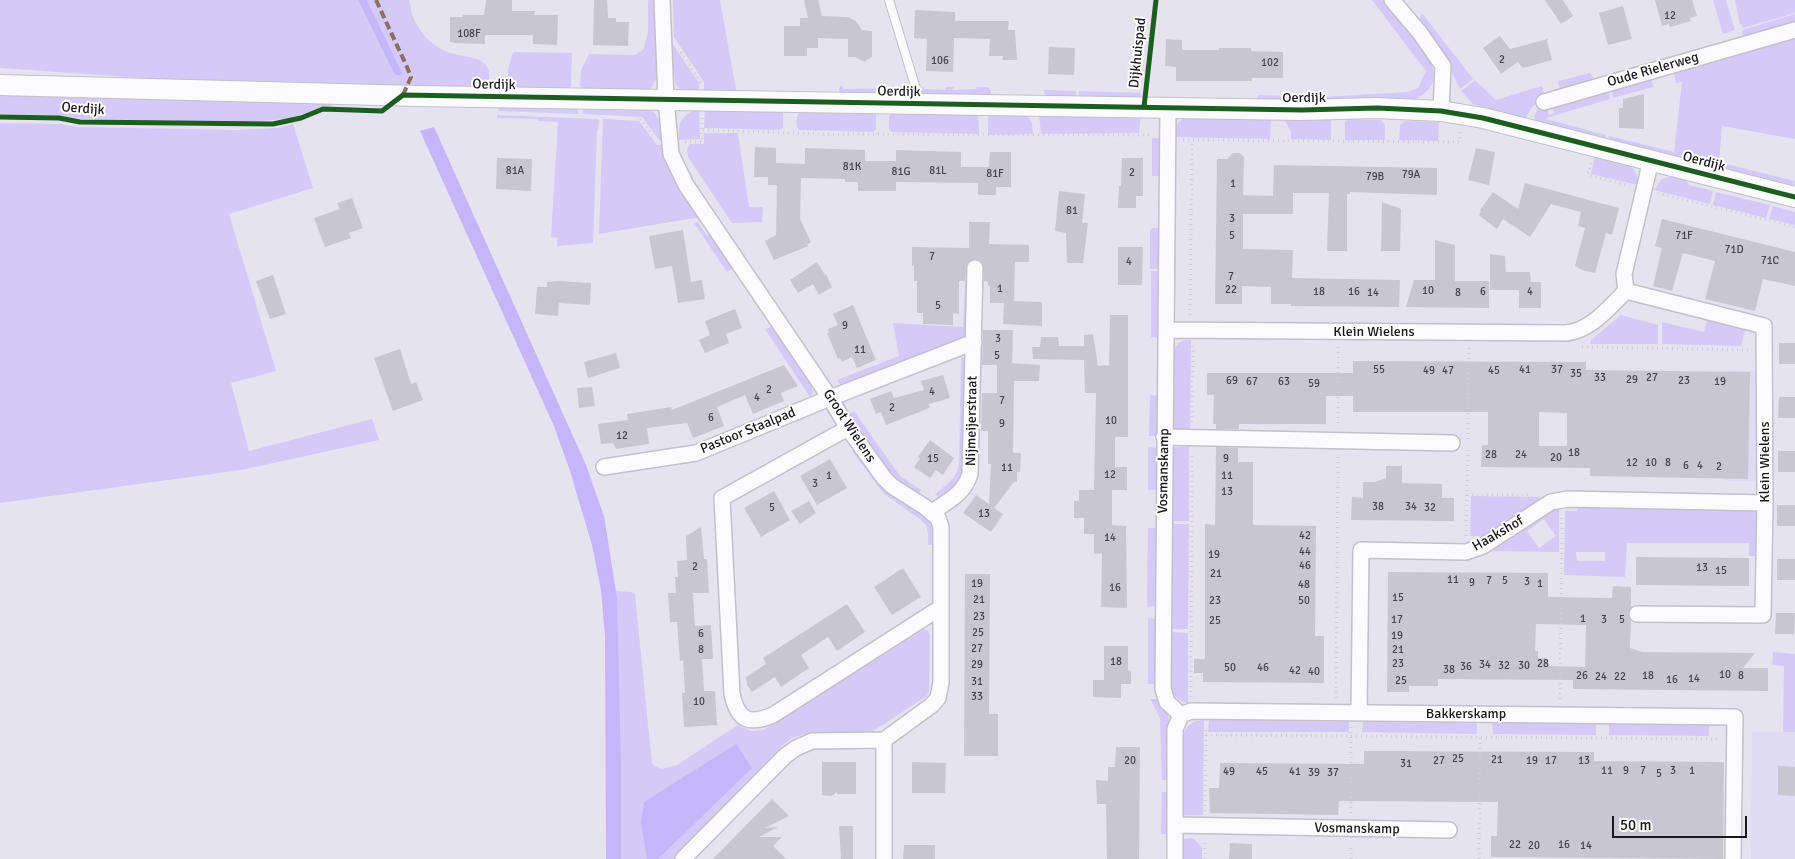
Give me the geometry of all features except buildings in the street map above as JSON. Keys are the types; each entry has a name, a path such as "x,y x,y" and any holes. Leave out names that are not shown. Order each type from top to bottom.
{"street":[{"name":"Groot Wielens","path":"662,0 666,99 671,154 686,185 830,398 848,428 884,478 892,486 932,512"},
{"path":"1392,0 1420,33 1443,66 1441,111"},
{"name":"Oude Rielerweg","path":"1544,102 1795,30"},
{"name":"Oerdijk","path":"0,85 417,96 1302,110 1377,108 1441,111 1483,118 1795,197"},
{"name":"Vosmanskamp","path":"1168,108 1163,689 1167,702 1181,715"},
{"path":"1626,291 1624,274 1651,160"},
{"name":"Nijmeijerstraat","path":"932,512 959,495 967,485 970,474 975,268"},
{"name":"Klein Wielens","path":"1167,330 1576,332 1586,328 1626,291 1764,326 1764,615 1637,614"},
{"path":"830,398 974,342"},
{"name":"Pastoor Staalpad","path":"604,467 696,453 830,398"},
{"path":"848,428 722,498 732,694 735,709 741,716 751,720 761,720 773,715 940,608"},
{"path":"1164,437 1452,443"},
{"name":"Haakshof","path":"1349,713 1361,550 1466,552 1483,546 1551,502 1562,500 1765,503"},
{"path":"682,859 785,756 796,748 812,741 884,740 924,713 938,698 941,682 941,527 938,518 932,512"},
{"name":"Bakkerskamp","path":"1181,715 1191,711 1206,711 1735,717 1733,859"},
{"path":"1175,859 1176,729 1181,715"},
{"path":"884,740 884,859"},
{"name":"Vosmanskamp","path":"1175,825 1449,830"}],"lane":[{"name":"Oerdijk","path":"889,0 921,104"}],"path":[{"path":"663,23 702,85 702,142 670,143"},
{"path":"702,130 919,135 1459,142 1461,126"},
{"path":"1592,159 1588,175 1795,227"},
{"path":"1338,331 1338,440 1351,735 1351,859"},
{"path":"1574,347 1764,350"},
{"path":"1466,495 1545,496 1562,500 1560,715"},
{"path":"1204,859 1206,711"},
{"path":"1479,859 1481,714"},
{"path":"1206,735 1735,739"}],"shaded area":[{"path":"0,0 358,0 403,75 367,0 409,0 416,23 433,44 445,51 474,58 487,67 490,75 488,88 228,84 0,68"},
{"path":"358,0 367,0 403,75 395,75"},
{"path":"648,0 654,0 658,55 656,56 657,78 652,87 645,91 587,93 580,86 581,70 589,54 635,55 643,50 648,33"},
{"path":"673,0 720,0 737,95 704,95 704,82 674,37"},
{"path":"1372,0 1383,0 1430,61 1434,77 1432,85 1426,92 1415,100 1257,102 1258,95 1324,97 1408,92 1418,88 1426,71"},
{"path":"1713,0 1726,0 1735,30 1723,34"},
{"path":"1735,0 1795,0 1795,13 1743,28 1740,24"},
{"path":"1422,13 1473,79 1460,89 1442,53 1418,22"},
{"path":"1795,14 1795,26 1749,40 1743,36 1742,30"},
{"path":"1795,36 1795,139 1722,126 1719,162 1795,181 1794,186 1608,139 1609,136 1674,152 1682,82 1676,83 1673,71"},
{"path":"670,40 699,83 699,93 684,91 677,86"},
{"path":"513,52 572,53 571,86 565,92 513,91 507,87 508,69"},
{"path":"1590,73 1593,81 1560,91 1558,81"},
{"path":"1651,78 1653,87 1613,98 1611,88"},
{"path":"1475,80 1496,100 1542,86 1545,96 1533,106 1525,119 1473,104 1461,91"},
{"path":"840,86 843,86 843,89 911,88 908,94 837,97"},
{"path":"924,87 924,89 946,90 945,87 954,87 952,90 988,87 991,96 928,97 920,88"},
{"path":"1609,89 1610,99 1546,118 1606,135 1605,139 1536,121 1534,116 1538,109 1546,105 1549,115 1554,113 1552,105"},
{"path":"1044,90 1076,91 1076,99 1079,100 1048,100"},
{"path":"1079,91 1141,93 1140,100 1079,100"},
{"path":"0,94 330,101 332,106 288,119 244,122 83,119 50,115 0,114"},
{"path":"578,105 578,114 498,111 499,107"},
{"path":"583,106 649,109 659,119 662,141 660,141 642,117 583,114"},
{"path":"705,108 782,111 783,127 780,130 704,128"},
{"path":"699,109 700,139 678,140 679,128 684,118 689,113"},
{"path":"800,110 874,112 876,115 876,129 873,132 799,130 796,123"},
{"path":"893,111 978,113 979,132 978,134 892,132 889,129 889,117"},
{"path":"988,113 1028,116 1032,124 1033,134 990,135 988,133"},
{"path":"1039,113 1141,115 1139,133 1041,134"},
{"path":"497,115 599,119 593,243 557,246 557,238 551,237 558,122 538,121 537,119 497,118"},
{"path":"1184,117 1271,117 1270,139 1174,137 1174,128"},
{"path":"1283,117 1331,119 1331,140 1291,139 1291,132"},
{"path":"603,119 639,121 657,145 663,145 666,164 701,217 599,234"},
{"path":"1348,119 1381,120 1385,125 1385,140 1345,140 1345,122"},
{"path":"1405,121 1439,122 1438,141 1399,140 1400,125"},
{"path":"0,123 61,124 79,127 236,130 277,128 293,124 313,188 229,214 276,371 231,383 249,451 372,419 379,440 241,470 0,503"},
{"path":"434,127 586,465 604,516 617,598 621,761 621,859 606,859 605,636 601,590 592,545 570,471 554,426 420,131"},
{"path":"704,133 738,133 749,207 763,207 762,222 732,223 688,157 687,150 690,144 704,144"},
{"path":"1152,138 1160,138 1160,176 1152,176"},
{"path":"1595,156 1630,166 1638,177 1638,185 1591,174"},
{"path":"1675,175 1685,178 1689,185 1713,191 1710,204 1654,190 1662,179"},
{"path":"1716,192 1770,205 1766,218 1713,205"},
{"path":"1773,206 1795,212 1795,225 1769,219"},
{"path":"698,222 707,236 712,233 735,267 727,272 694,223"},
{"path":"1152,228 1159,229 1159,269 1150,269 1150,231"},
{"path":"966,265 981,265 968,333 965,336 841,386 837,380 899,356 893,323 963,327"},
{"path":"1151,271 1159,271 1158,338 1151,337"},
{"path":"1621,315 1658,325 1658,344 1590,344 1591,340"},
{"path":"1707,320 1745,329 1741,346 1662,344 1662,322 1704,332"},
{"path":"774,326 811,384 813,392 810,397 765,329"},
{"path":"1184,340 1191,340 1190,431 1171,429 1172,352"},
{"path":"961,356 966,363 964,470 957,482 939,497 935,494 953,479 959,466"},
{"path":"1728,370 1759,371 1758,481 1726,481"},
{"path":"1150,395 1158,396 1157,436 1149,436"},
{"path":"854,411 900,476 921,490 918,494 894,478 849,414"},
{"path":"1189,446 1189,521 1170,521 1171,448"},
{"path":"1148,447 1157,448 1157,490 1148,490"},
{"path":"855,448 886,490 930,520 933,528 933,545 928,545 926,525 884,494 852,451"},
{"path":"1471,496 1542,497 1482,539 1480,536 1470,536"},
{"path":"1559,504 1559,552 1485,551","holes":["1544,519 1556,536 1539,548 1527,531"]},
{"path":"1578,504 1747,506 1758,513 1757,556 1749,556 1749,543 1627,543 1625,577 1564,575 1565,511 1577,511","holes":["1576,552 1605,552 1605,561 1577,561"]},
{"path":"1170,524 1189,524 1188,629 1169,629"},
{"path":"1148,528 1156,528 1156,606 1147,607"},
{"path":"616,591 635,594 652,764 661,769 677,765 738,725 751,731 763,730 923,630 927,630 930,634 929,692 927,696 870,733 808,733 792,738 784,744 674,859 621,859 621,761"},
{"path":"1148,618 1155,619 1155,684 1148,684"},
{"path":"1169,632 1188,633 1188,704 1175,696 1170,687 1168,672"},
{"path":"1773,652 1795,654 1795,732 1783,732 1784,666 1772,665"},
{"path":"1150,699 1158,699 1167,712 1170,724 1170,780 1162,780 1160,718"},
{"path":"1204,720 1203,815 1183,815 1184,732 1192,723"},
{"path":"1209,720 1349,722 1349,732 1208,732"},
{"path":"1363,722 1477,723 1477,734 1362,732"},
{"path":"1492,723 1596,724 1596,735 1493,734"},
{"path":"1609,724 1709,725 1709,736 1609,735"},
{"path":"1752,732 1795,732 1795,859 1751,859"},
{"path":"736,744 752,768 658,859 647,859 641,823 644,802"},
{"path":"1162,792 1170,792 1169,834 1161,834"},
{"path":"1193,838 1202,848 1202,859 1183,859 1183,839"}],"marked path":[{"path":"376,0 411,77 403,95"}],"cycle path":[{"name":"Dijkhuispad","path":"1144,107 1156,0"},
{"path":"0,117 59,118 80,122 273,124 301,118 323,109 382,111 403,95 1302,110 1377,108 1441,111 1483,118 1795,197"}]}
